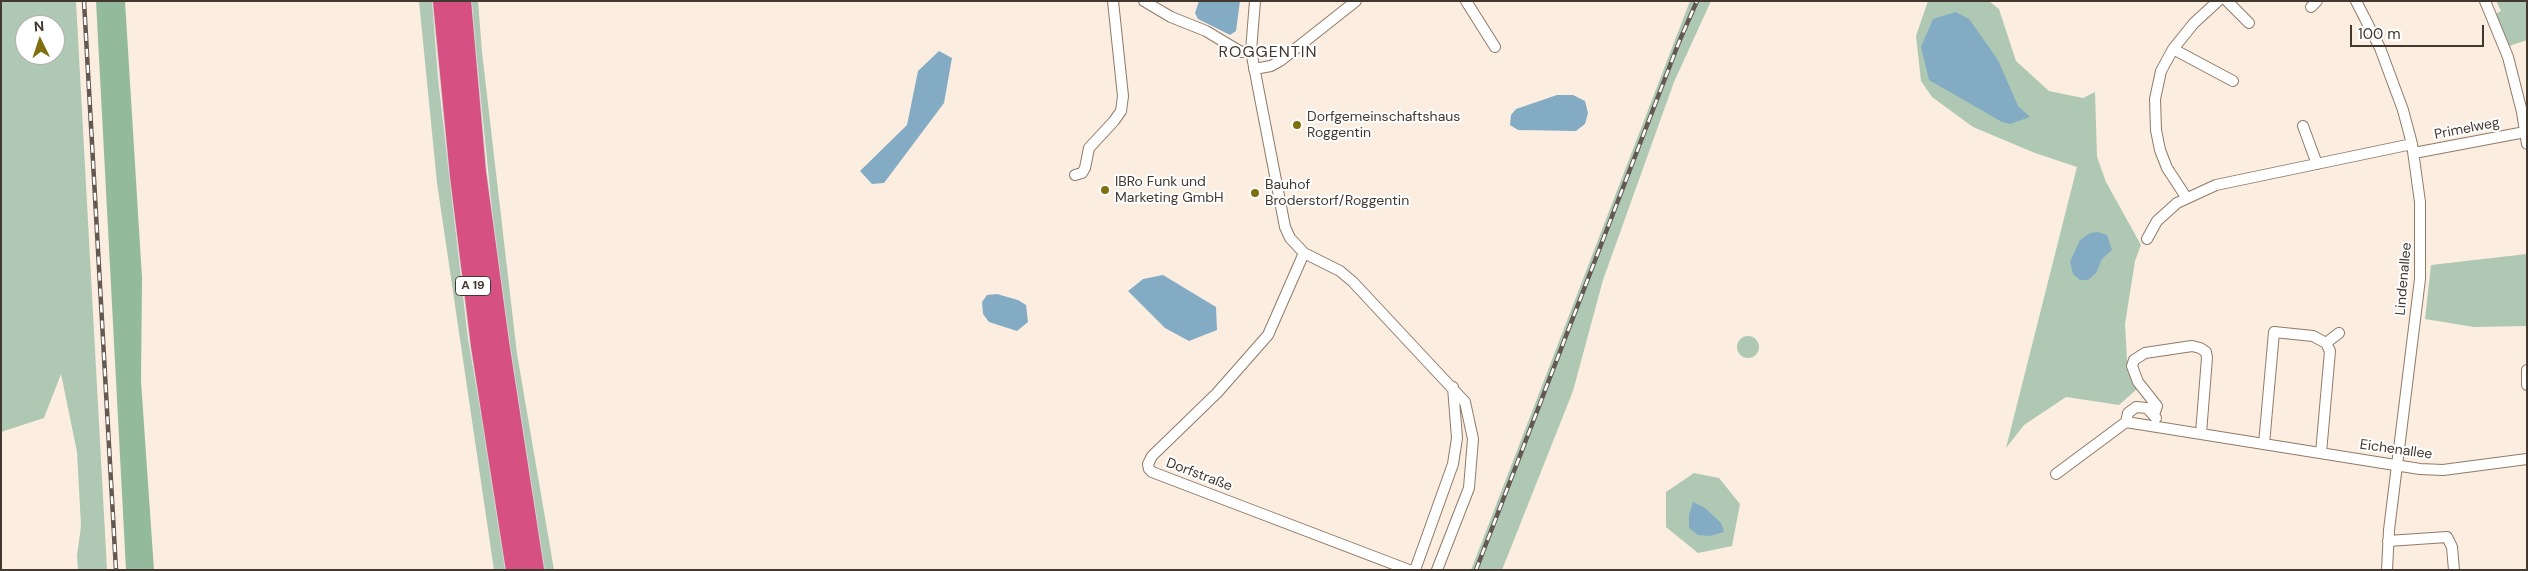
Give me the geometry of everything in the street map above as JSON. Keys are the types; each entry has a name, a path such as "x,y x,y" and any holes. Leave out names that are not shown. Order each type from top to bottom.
{"highway":[{"name":"A 19","path":"442,1 460,176 481,346 516,570"},
{"name":"A 19","path":"461,1 476,172 499,342 534,570"}],"street":[{"path":"1075,175 1082,173 1085,168 1089,148 1114,121 1121,110 1123,96 1113,1"},
{"path":"1144,1 1171,17 1206,31 1241,52 1251,51"},
{"path":"1255,1 1251,51 1285,227 1293,242 1304,253 1340,271 1353,282 1453,387 1465,402 1471,420 1473,459 1469,488 1436,570"},
{"path":"1254,69 1271,66 1280,61 1356,1"},
{"path":"1466,1 1495,47"},
{"path":"2186,197 2167,168 2156,130 2156,99 2159,80 2161,71 2173,49 2194,23 2218,1"},
{"path":"2227,1 2249,23"},
{"name":"Lindenallee","path":"2356,1 2394,80 2413,149 2420,202 2421,259 2396,466 2388,541 2387,570"},
{"name":"Primelweg","path":"2147,238 2157,221 2186,197 2216,185 2317,164 2413,149 2526,139 2522,112 2508,57 2485,1"},
{"path":"2173,49 2233,81"},
{"path":"2303,126 2317,164"},
{"name":"Dorfstraße","path":"1304,253 1268,335 1217,393 1152,456 1148,464 1149,468 1152,472 1409,570"},
{"path":"2264,444 2274,332 2313,336 2326,343 2330,351 2321,453"},
{"path":"2326,343 2339,333"},
{"path":"2154,415 2157,406 2138,382 2132,366 2134,360 2145,354 2192,346 2200,348 2206,352 2207,358 2200,433"},
{"path":"2527,370 2527,385"},
{"path":"1415,570 1453,464 1457,438 1453,387"},
{"path":"2056,474 2126,422 2128,413 2136,408 2147,408 2163,427"},
{"name":"Eichenallee","path":"2126,422 2396,466 2443,470 2527,459"},
{"path":"2388,541 2447,537 2452,547 2454,570"}],"green space":[{"path":"1,1 76,1 107,570 78,570 77,556 81,526 77,452 61,374 44,418 1,432"},
{"path":"96,1 125,1 142,278 141,381 154,570 126,570"},
{"path":"419,1 432,1 438,78 468,339 508,570 494,570 437,183"},
{"path":"471,1 478,1 482,52 517,354 554,570 544,570 516,397 494,229"},
{"path":"1690,1 1711,1 1674,82 1603,280 1573,391 1502,570 1471,570"},
{"path":"1928,1 1989,1 1999,9 2016,61 2049,91 2083,98 2095,92 2097,157 2106,182 2141,245 2135,261 2125,324 2127,360 2137,389 2119,405 2066,397 2024,425 2006,448 2077,167 2035,153 1973,127 1932,97 1921,81 1916,36"},
{"path":"2496,1 2527,1 2527,40 2509,46 2495,14 2501,11"},
{"path":"2527,254 2527,326 2474,327 2425,319 2431,265"},
{"path":"1748,336 1756,339 1759,347 1756,355 1748,358 1740,355 1737,347 1740,339"},
{"path":"1694,473 1719,478 1740,504 1732,546 1698,553 1666,527 1666,492"}],"water":[{"path":"1199,1 1240,1 1236,31 1230,35 1198,19 1195,13"},
{"path":"1956,12 1969,19 1998,60 2018,106 2030,117 2010,124 2002,122 1929,80 1921,47 1933,19"},
{"path":"939,51 952,58 944,103 884,183 872,184 860,171 907,125 918,71"},
{"path":"1557,95 1573,95 1585,101 1588,113 1585,124 1576,131 1518,130 1510,125 1511,115 1516,109"},
{"path":"2098,232 2107,235 2112,250 2102,259 2096,273 2088,280 2080,280 2073,274 2070,262 2080,240 2090,233"},
{"path":"1163,275 1216,307 1217,330 1189,341 1165,328 1128,291 1143,279"},
{"path":"997,294 1018,300 1026,305 1028,322 1017,331 989,322 983,314 982,302 987,295"},
{"path":"1693,502 1705,508 1721,523 1724,532 1710,536 1698,535 1689,528 1689,515"}],"railway":[{"path":"84,1 116,570"},
{"path":"1476,570 1679,42 1697,1"}],"place":[{"name":"Dorfgemeinschaftshaus Roggentin","path":"1297,125"},
{"name":"IBRo Funk und Marketing GmbH","path":"1105,190"},
{"name":"Bauhof Broderstorf/Roggentin","path":"1255,193"}],"district":[{"name":"ROGGENTIN","path":"1268,53"}]}
